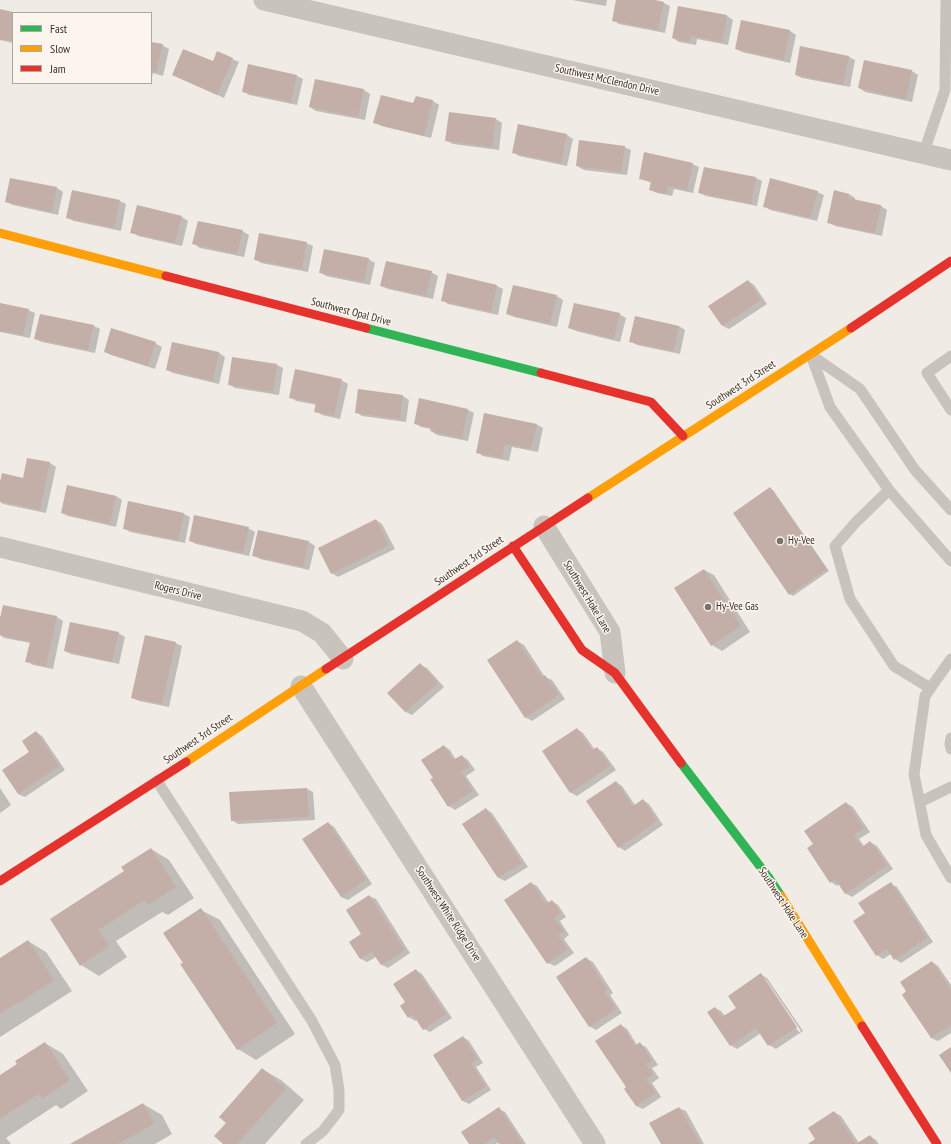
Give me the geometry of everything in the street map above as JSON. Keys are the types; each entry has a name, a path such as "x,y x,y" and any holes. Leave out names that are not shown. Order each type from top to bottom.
{"street":[{"name":"Southwest McClendon Drive","path":"264,0 924,152 951,160"},
{"name":"Southwest Opal Drive","path":"0,233 651,402 683,436"},
{"name":"Southwest 3rd Street","path":"0,881 157,781 513,546 811,354 951,261"},
{"name":"Southwest Hoke Lane","path":"544,526 610,632 615,673"},
{"name":"Southwest Hoke Lane","path":"513,546 582,650 615,673 662,738 769,878 936,1144"},
{"name":"Rogers Drive","path":"0,547 302,621 322,634 343,659"},
{"name":"Southwest White Ridge Drive","path":"301,686 595,1144"}],"lane":[{"path":"924,152 945,90 946,0"},
{"path":"811,354 830,407 889,490 951,561"},
{"path":"811,354 860,389 915,470 951,510"},
{"path":"951,356 927,373 951,410"},
{"path":"889,490 856,522 835,546 850,599 894,666 930,688"},
{"path":"951,659 925,696 914,774 926,835 951,878"},
{"path":"951,738 951,749"},
{"path":"157,781 312,1021 334,1065 339,1090 339,1110 323,1131 306,1144"},
{"path":"920,802 951,787"}],"building":[{"path":"616,0 655,0 664,2 658,30 612,21"},
{"path":"678,6 727,15 722,42 691,36 689,42 672,38"},
{"path":"0,9 13,12 12,41 0,39"},
{"path":"741,20 790,30 784,60 735,49"},
{"path":"152,42 163,44 156,73 152,72"},
{"path":"800,46 849,56 843,85 795,75"},
{"path":"183,49 213,61 217,51 233,58 217,95 172,75"},
{"path":"864,60 912,70 906,99 858,88"},
{"path":"248,64 297,75 291,102 242,92"},
{"path":"315,79 364,89 358,117 309,107"},
{"path":"381,95 413,103 416,96 433,100 424,136 373,123"},
{"path":"449,112 496,118 492,147 445,141"},
{"path":"518,124 567,134 561,163 512,153"},
{"path":"579,140 625,146 621,172 576,166"},
{"path":"644,152 693,163 687,190 668,186 666,194 649,190 651,182 639,179"},
{"path":"704,167 756,177 751,204 698,193"},
{"path":"10,178 57,187 52,212 5,202"},
{"path":"770,178 818,191 810,218 763,207"},
{"path":"72,190 120,200 114,228 66,218"},
{"path":"834,190 849,194 848,198 881,205 875,233 827,223"},
{"path":"137,205 182,216 175,243 130,233"},
{"path":"198,221 243,230 237,254 192,244"},
{"path":"259,233 307,242 302,269 254,260"},
{"path":"324,249 369,258 364,282 319,273"},
{"path":"386,261 432,271 426,296 380,286"},
{"path":"447,273 497,285 491,312 441,301"},
{"path":"748,280 761,300 722,326 708,306"},
{"path":"513,285 557,295 550,324 506,314"},
{"path":"0,303 29,309 23,335 0,331"},
{"path":"574,303 620,313 614,339 568,328"},
{"path":"40,314 94,325 88,350 34,339"},
{"path":"635,316 679,326 673,351 629,342"},
{"path":"111,328 156,342 148,366 104,352"},
{"path":"172,342 219,352 213,381 166,370"},
{"path":"232,357 277,364 273,392 228,385"},
{"path":"295,369 342,379 334,416 314,412 316,403 289,398"},
{"path":"358,389 403,395 400,419 355,413"},
{"path":"419,398 468,409 462,438 430,431 431,428 414,424"},
{"path":"484,413 537,424 531,449 505,444 502,458 476,453"},
{"path":"27,458 50,462 40,510 0,501 0,482 2,473 23,478"},
{"path":"67,485 116,496 110,524 61,513"},
{"name":"Hy-Vee","path":"770,487 827,569 789,595 733,513"},
{"path":"128,501 184,513 178,540 123,529"},
{"path":"194,515 249,527 243,553 189,541"},
{"path":"376,519 389,545 331,574 318,548"},
{"path":"258,530 309,541 303,567 252,556"},
{"name":"Hy-Vee Gas","path":"704,569 741,626 711,646 674,588"},
{"path":"3,605 57,616 46,666 25,662 30,642 0,635 0,618"},
{"path":"70,622 119,632 112,662 64,651"},
{"path":"145,635 176,642 162,704 131,698"},
{"path":"517,640 542,677 545,675 559,695 525,718 487,660"},
{"path":"420,663 438,683 405,712 387,693"},
{"path":"577,728 592,750 597,747 610,766 570,793 542,751"},
{"path":"36,731 59,766 18,794 2,770 29,752 22,741"},
{"path":"444,745 453,760 462,755 469,767 461,772 473,791 448,807 430,779 433,778 421,760"},
{"path":"616,781 633,806 643,799 657,821 618,848 586,801"},
{"path":"307,788 309,817 231,821 229,792"},
{"path":"846,802 864,828 854,835 862,847 870,841 887,865 845,894 835,879 830,883 807,848 813,844 804,831"},
{"path":"486,808 522,863 498,878 462,824"},
{"path":"328,822 366,880 341,897 302,839"},
{"path":"151,848 176,887 148,905 145,900 98,930 109,946 80,966 50,919 124,871 121,867"},
{"path":"531,882 546,904 552,900 561,913 554,918 564,931 558,935 568,949 547,964 504,900"},
{"path":"891,882 927,938 894,960 887,949 876,956 853,921 865,913 858,903"},
{"path":"369,895 405,950 381,965 372,952 360,959 349,942 361,934 346,910"},
{"path":"201,908 277,1023 237,1050 180,964 183,963 163,933"},
{"path":"28,940 54,980 0,1014 0,958"},
{"path":"586,957 607,989 604,991 616,1009 589,1027 556,977"},
{"path":"932,961 951,990 951,1025 931,1038 902,995 906,991 900,982"},
{"path":"416,969 446,1014 423,1030 413,1015 408,1018 400,1006 405,1002 393,984"},
{"path":"761,973 797,1027 768,1046 756,1028 730,1046 707,1012 715,1007 722,1017 736,1008 728,996"},
{"path":"621,1024 635,1046 640,1042 652,1061 646,1064 653,1075 646,1079 656,1093 636,1106 624,1089 626,1087 595,1041"},
{"path":"463,1036 477,1059 471,1063 486,1087 462,1101 433,1055"},
{"path":"45,1042 70,1080 42,1099 39,1094 0,1119 0,1075 17,1064 15,1061"},
{"path":"951,1047 951,1073 939,1055"},
{"path":"262,1068 286,1089 237,1144 223,1144 214,1136 226,1123 219,1117"},
{"path":"143,1103 154,1124 118,1144 70,1144"},
{"path":"499,1107 523,1144 499,1144 494,1137 484,1144 469,1144 461,1132"},
{"path":"679,1107 700,1144 661,1144 649,1123"},
{"path":"834,1111 856,1144 808,1144 815,1139 808,1128"},
{"path":"870,1135 876,1144 856,1144"}],"traffic: fast":[{"path":"366,328 541,373"},
{"path":"681,763 769,878 781,896"}],"traffic: slow":[{"path":"0,233 166,276"},
{"path":"588,498 851,328"},
{"path":"186,762 326,669"},
{"path":"781,896 862,1026"}],"traffic: jam":[{"path":"851,328 951,261"},
{"path":"166,276 366,328"},
{"path":"541,373 651,402 683,436"},
{"path":"326,669 588,498"},
{"path":"513,546 582,650 615,673 681,763"},
{"path":"0,881 186,762"},
{"path":"862,1026 937,1144"}],"place":[{"name":"Hy-Vee","path":"780,541"},
{"name":"Hy-Vee Gas","path":"708,607"}]}
